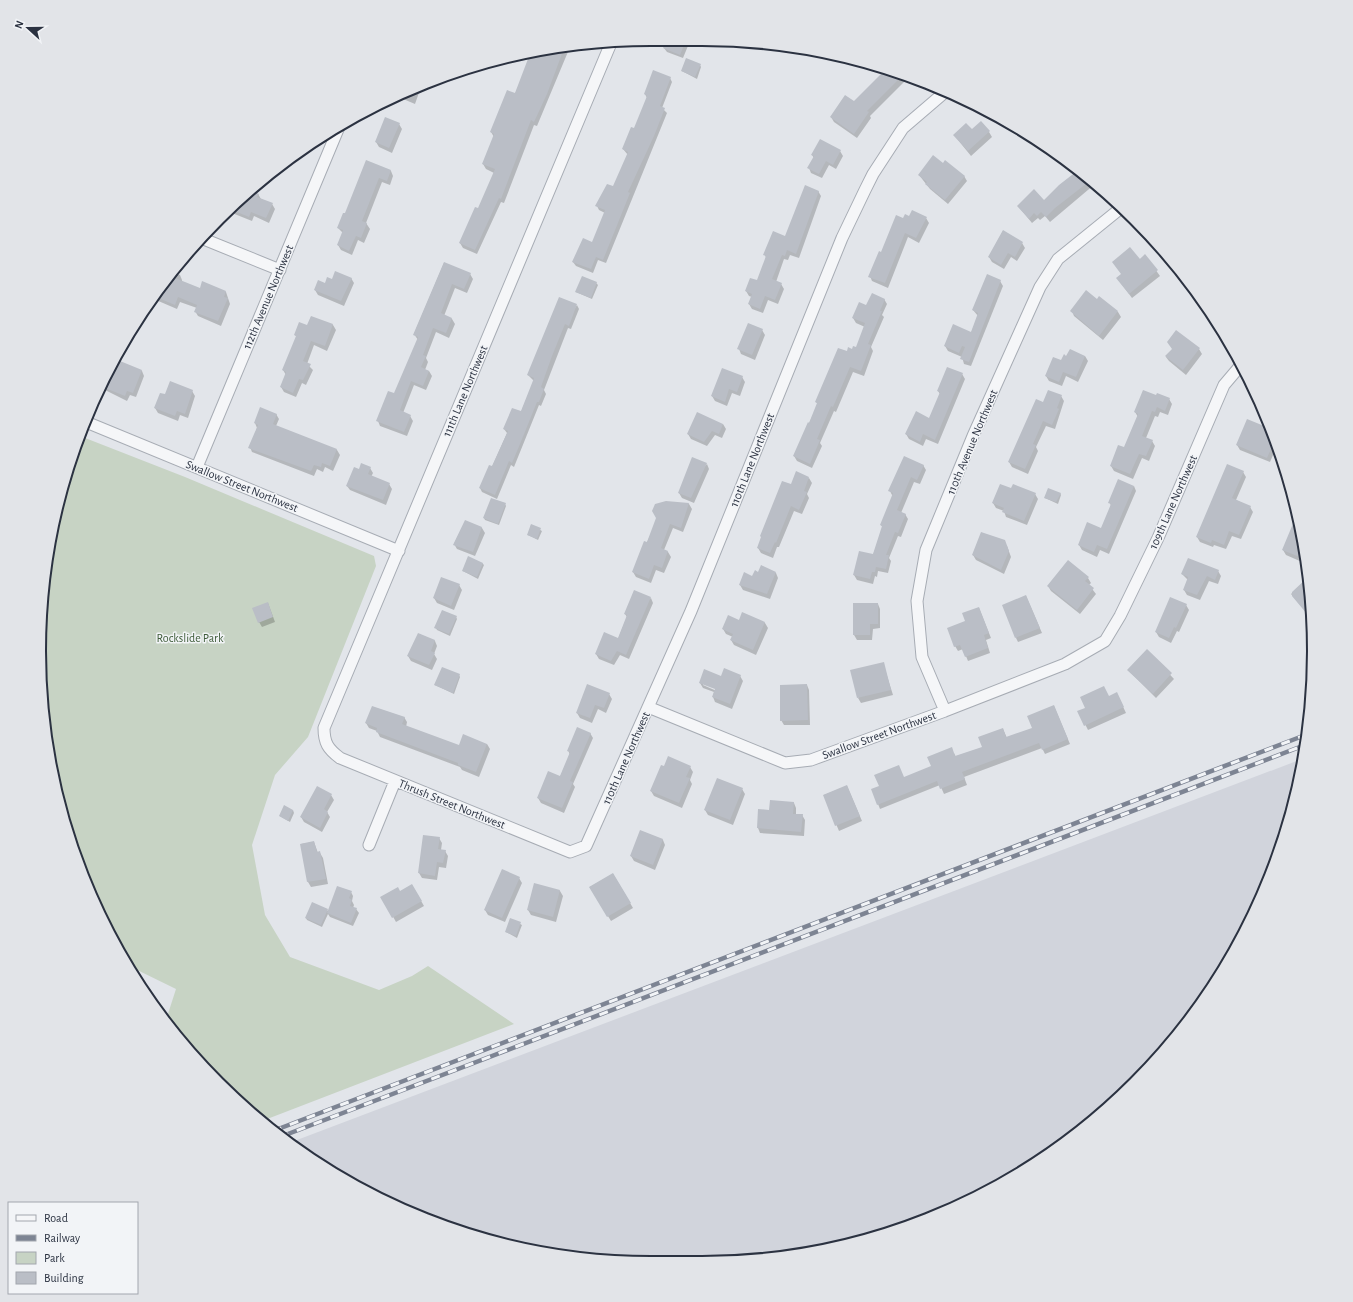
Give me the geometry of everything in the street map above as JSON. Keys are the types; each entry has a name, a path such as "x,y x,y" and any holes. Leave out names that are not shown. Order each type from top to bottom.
{"street":[{"name":"111th Lane Northwest","path":"324,740 324,728 328,716 609,47"},
{"name":"110th Lane Northwest","path":"586,846 691,611 842,238 873,174 902,128 941,95"},
{"name":"112th Avenue Northwest","path":"197,467 336,135"},
{"name":"110th Avenue Northwest","path":"945,711 922,657 917,601 926,550 973,436 1040,287 1058,259 1117,211"},
{"path":"207,241 280,270"},
{"name":"109th Lane Northwest","path":"1105,641 1120,616 1158,538 1224,385 1238,370"},
{"name":"Swallow Street Northwest","path":"90,424 398,551"},
{"name":"Swallow Street Northwest","path":"648,707 782,763 811,760 945,711 1065,664 1105,641"},
{"name":"Thrush Street Northwest","path":"324,740 330,750 340,758 570,852 586,846"},
{"path":"369,844 395,781"}],"shaded area":[{"path":"1296,761 1286,808 1275,845 1261,883 1245,919 1226,954 1205,987 1157,1050 1130,1079 1101,1106 1038,1154 970,1194 934,1210 896,1224 859,1235 781,1251 742,1255 651,1256 611,1255 572,1251 494,1235 457,1224 419,1210 383,1194 348,1175 296,1140"}],"green space":[{"name":"Rockslide Park","path":"85,438 185,477 374,556 376,566 308,737 275,775 252,845 265,915 290,957 379,990 412,976 428,966 514,1024 268,1119 223,1079 196,1050 168,1015 176,989 137,970 108,919 92,883 78,845 67,808 51,730 47,691 46,651 47,611 51,572 67,494"}],"building":[{"path":"664,46 684,46 680,55 663,48"},
{"path":"562,53 547,94 534,122 531,120 501,199 499,198 475,250 459,243 475,207 478,208 495,169 482,164 494,134 490,132 507,90 515,93 528,59"},
{"path":"686,58 701,64 695,77 681,71"},
{"path":"653,70 671,77 660,106 665,108 654,136 628,192 630,193 603,260 596,257 591,269 572,262 583,238 592,242 605,210 595,206 607,184 613,186 628,152 622,149 631,127 634,128 647,96 644,94"},
{"path":"881,74 899,79 867,111 869,112 854,134 830,117 845,95 854,101"},
{"path":"385,117 400,123 389,148 375,142"},
{"path":"981,121 990,131 968,151 953,135 966,123 972,129"},
{"path":"820,139 841,150 833,165 826,161 819,174 807,168 814,156 811,155"},
{"path":"933,155 943,163 945,160 965,176 945,200 925,184 927,182 918,175"},
{"path":"366,160 391,170 387,181 379,178 362,221 367,223 361,238 356,236 349,251 337,245 343,230 337,228 343,213 345,213"},
{"path":"1073,174 1086,184 1046,217 1041,212 1037,216 1034,213 1029,219 1017,206 1034,189 1044,200 1059,185"},
{"path":"805,185 819,191 796,254 787,250 785,256 782,255 772,279 782,283 775,300 765,296 760,309 748,304 752,294 745,291 750,278 757,280 766,256 763,255 773,231 785,236"},
{"path":"256,193 259,194 257,197 273,203 266,218 251,212 249,217 235,211"},
{"path":"912,210 927,217 916,238 905,233 885,283 868,277 879,251 881,252 896,215 903,218 905,214 909,216"},
{"path":"1003,230 1023,242 1015,257 1008,253 1001,265 988,257"},
{"path":"1130,247 1140,259 1145,254 1158,270 1129,294 1116,278 1121,274 1112,262"},
{"path":"444,262 471,273 464,289 452,284 441,313 452,318 446,333 433,328 423,355 426,356 421,367 429,371 423,386 411,381 400,410 411,415 404,432 376,421 388,391 394,393 418,337 413,335"},
{"path":"335,271 352,278 341,301 314,290 318,280 325,283 327,277 332,279"},
{"path":"987,274 1001,280 969,362 960,359 965,347 962,346 959,353 944,346 953,324 971,332 978,313 972,310"},
{"path":"582,276 597,282 591,298 575,292"},
{"path":"175,278 200,288 202,281 226,291 224,297 228,298 218,321 194,312 197,305 178,297 175,305 160,299"},
{"path":"1086,290 1097,299 1099,296 1118,311 1099,336 1070,311"},
{"path":"872,293 885,299 880,311 882,311 868,344 871,345 861,371 850,367 833,407 831,406 817,439 820,440 810,464 793,456 808,422 809,423 817,403 815,402 838,348 847,351 848,347 852,349 853,346 856,347 865,323 852,318 859,302 866,305"},
{"path":"559,297 577,304 569,326 565,324 552,356 541,387 544,389 539,402 537,402 512,463 509,461 495,495 479,488 489,465 492,466 508,431 503,429 512,408 521,411 534,378 527,375"},
{"path":"311,316 333,324 325,346 311,341 303,361 311,364 303,380 299,379 293,393 280,387 286,372 282,370 296,336 294,335 299,322 307,325"},
{"path":"748,323 763,329 752,355 737,349"},
{"path":"1176,330 1200,348 1183,370 1165,356 1172,349 1167,342"},
{"path":"1070,349 1085,356 1076,377 1063,372 1059,382 1045,376 1053,357 1061,360 1064,354 1066,356"},
{"path":"120,361 142,370 133,393 127,391 125,396 106,388 113,374 114,375"},
{"path":"947,367 963,373 935,440 923,434 920,442 905,434 916,411 929,418 940,392 937,391"},
{"path":"722,368 743,376 737,392 729,389 725,402 711,396"},
{"path":"170,381 193,390 185,414 177,411 175,416 154,408 160,393 165,394"},
{"path":"1048,390 1062,395 1057,408 1059,409 1052,425 1043,421 1033,444 1036,445 1025,469 1008,462 1036,399 1043,402"},
{"path":"1143,390 1170,398 1165,411 1157,407 1155,412 1152,411 1142,436 1153,440 1146,456 1139,454 1130,474 1110,466 1118,445 1124,447 1138,414 1134,412"},
{"path":"260,407 277,414 273,424 337,449 330,466 322,463 321,467 314,465 311,471 248,448 258,425 254,423"},
{"path":"697,412 723,424 719,434 712,431 704,442 687,434"},
{"path":"1247,419 1263,426 1272,448 1267,458 1236,445"},
{"path":"904,456 924,465 917,480 911,477 897,510 906,514 898,533 895,532 886,555 889,555 886,569 876,567 875,572 872,572 870,579 853,575 859,551 873,554 882,526 880,525 893,493 888,491"},
{"path":"692,457 707,463 691,498 678,493"},
{"path":"361,463 371,467 368,474 390,483 383,500 346,486 354,467 359,469"},
{"path":"1227,464 1244,471 1232,498 1251,506 1239,535 1229,531 1224,545 1212,540 1211,543 1196,537"},
{"path":"796,471 809,477 804,491 807,492 799,510 791,506 776,543 775,542 770,553 757,548 761,537 760,536 782,481 791,484"},
{"path":"1118,479 1134,486 1107,549 1097,545 1094,552 1078,545 1087,522 1101,528 1111,504 1108,503"},
{"path":"1000,484 1011,488 1013,484 1036,493 1024,521 1002,512 1004,508 992,503"},
{"path":"1048,488 1061,493 1056,502 1044,498"},
{"path":"491,498 506,503 498,524 483,518"},
{"path":"666,501 689,503 681,528 670,524 661,548 668,551 662,568 654,565 649,579 632,572 644,541 647,542 656,518 652,511 655,504"},
{"path":"465,520 482,527 473,552 453,545"},
{"path":"531,524 541,528 537,539 527,535"},
{"path":"1293,524 1299,557 1282,550"},
{"path":"981,532 1005,540 1009,551 1001,570 972,555"},
{"path":"468,556 483,563 477,577 462,571"},
{"path":"1188,558 1219,570 1215,580 1207,576 1197,595 1183,590 1188,577 1181,574"},
{"path":"1068,560 1089,577 1085,581 1094,588 1077,610 1047,586"},
{"path":"761,565 776,572 767,594 739,585 744,572 752,576 755,570 758,572"},
{"path":"441,577 460,584 451,606 433,598"},
{"path":"1303,582 1306,613 1292,596 1292,592"},
{"path":"634,590 651,597 626,655 617,651 611,661 595,654 604,632 618,638 627,615 624,614"},
{"path":"1026,595 1040,628 1015,638 1002,605"},
{"path":"1170,597 1187,604 1176,628 1174,627 1169,638 1155,632"},
{"path":"268,602 273,617 258,623 252,608"},
{"path":"853,603 878,603 878,624 870,624 870,635 853,635"},
{"path":"979,607 989,633 984,635 988,648 965,657 960,645 954,647 947,628 965,621 962,613"},
{"path":"442,610 457,616 449,634 434,628"},
{"path":"742,612 765,622 753,650 730,640 733,634 722,629 728,615 739,620"},
{"path":"418,633 435,640 431,651 435,653 429,665 407,656"},
{"path":"1147,649 1172,673 1153,694 1127,670"},
{"path":"884,662 891,690 857,698 850,670"},
{"path":"442,667 460,674 453,693 434,685"},
{"path":"724,668 741,675 730,704 712,697 715,689 699,683 704,669 721,676"},
{"path":"587,684 610,693 604,708 595,705 590,718 576,713"},
{"path":"807,684 808,720 780,721 780,685"},
{"path":"1104,686 1109,696 1117,692 1124,707 1084,726 1077,711 1085,708 1080,697"},
{"path":"1054,705 1068,739 1042,750 1039,743 962,772 965,779 940,789 937,781 877,805 871,789 879,786 874,775 899,765 904,777 931,766 927,757 952,747 955,756 982,747 978,737 1003,728 1006,737 1032,728 1027,716"},
{"path":"372,706 405,717 402,724 459,745 463,734 487,744 476,772 458,765 458,763 376,732 377,728 365,723"},
{"path":"577,727 591,733 570,781 573,782 562,808 537,798 548,771 560,776 570,752 567,751"},
{"path":"668,756 691,766 686,777 690,778 679,803 650,791 661,765 664,766"},
{"path":"717,778 743,788 730,820 704,810"},
{"path":"847,785 860,816 835,826 823,795"},
{"path":"317,786 332,794 324,809 328,812 320,828 300,817"},
{"path":"770,800 794,802 793,814 803,814 801,832 757,828 758,809 769,810"},
{"path":"284,805 293,810 288,821 279,816"},
{"path":"640,830 663,839 653,865 630,856"},
{"path":"423,835 440,837 438,849 446,850 443,863 437,862 435,876 418,873"},
{"path":"314,841 317,852 320,851 326,879 307,882 300,844"},
{"path":"502,869 520,877 502,918 484,910"},
{"path":"613,873 631,903 607,917 589,887"},
{"path":"534,883 560,890 553,917 527,910"},
{"path":"412,884 422,901 392,918 380,897 398,887 400,891"},
{"path":"337,886 352,891 349,898 352,900 350,906 357,908 351,923 327,913"},
{"path":"312,902 328,909 321,925 305,918"},
{"path":"510,918 521,922 516,936 505,932"}],"railway":[{"path":"280,1128 1301,737"},
{"path":"287,1134 1299,747"}]}
